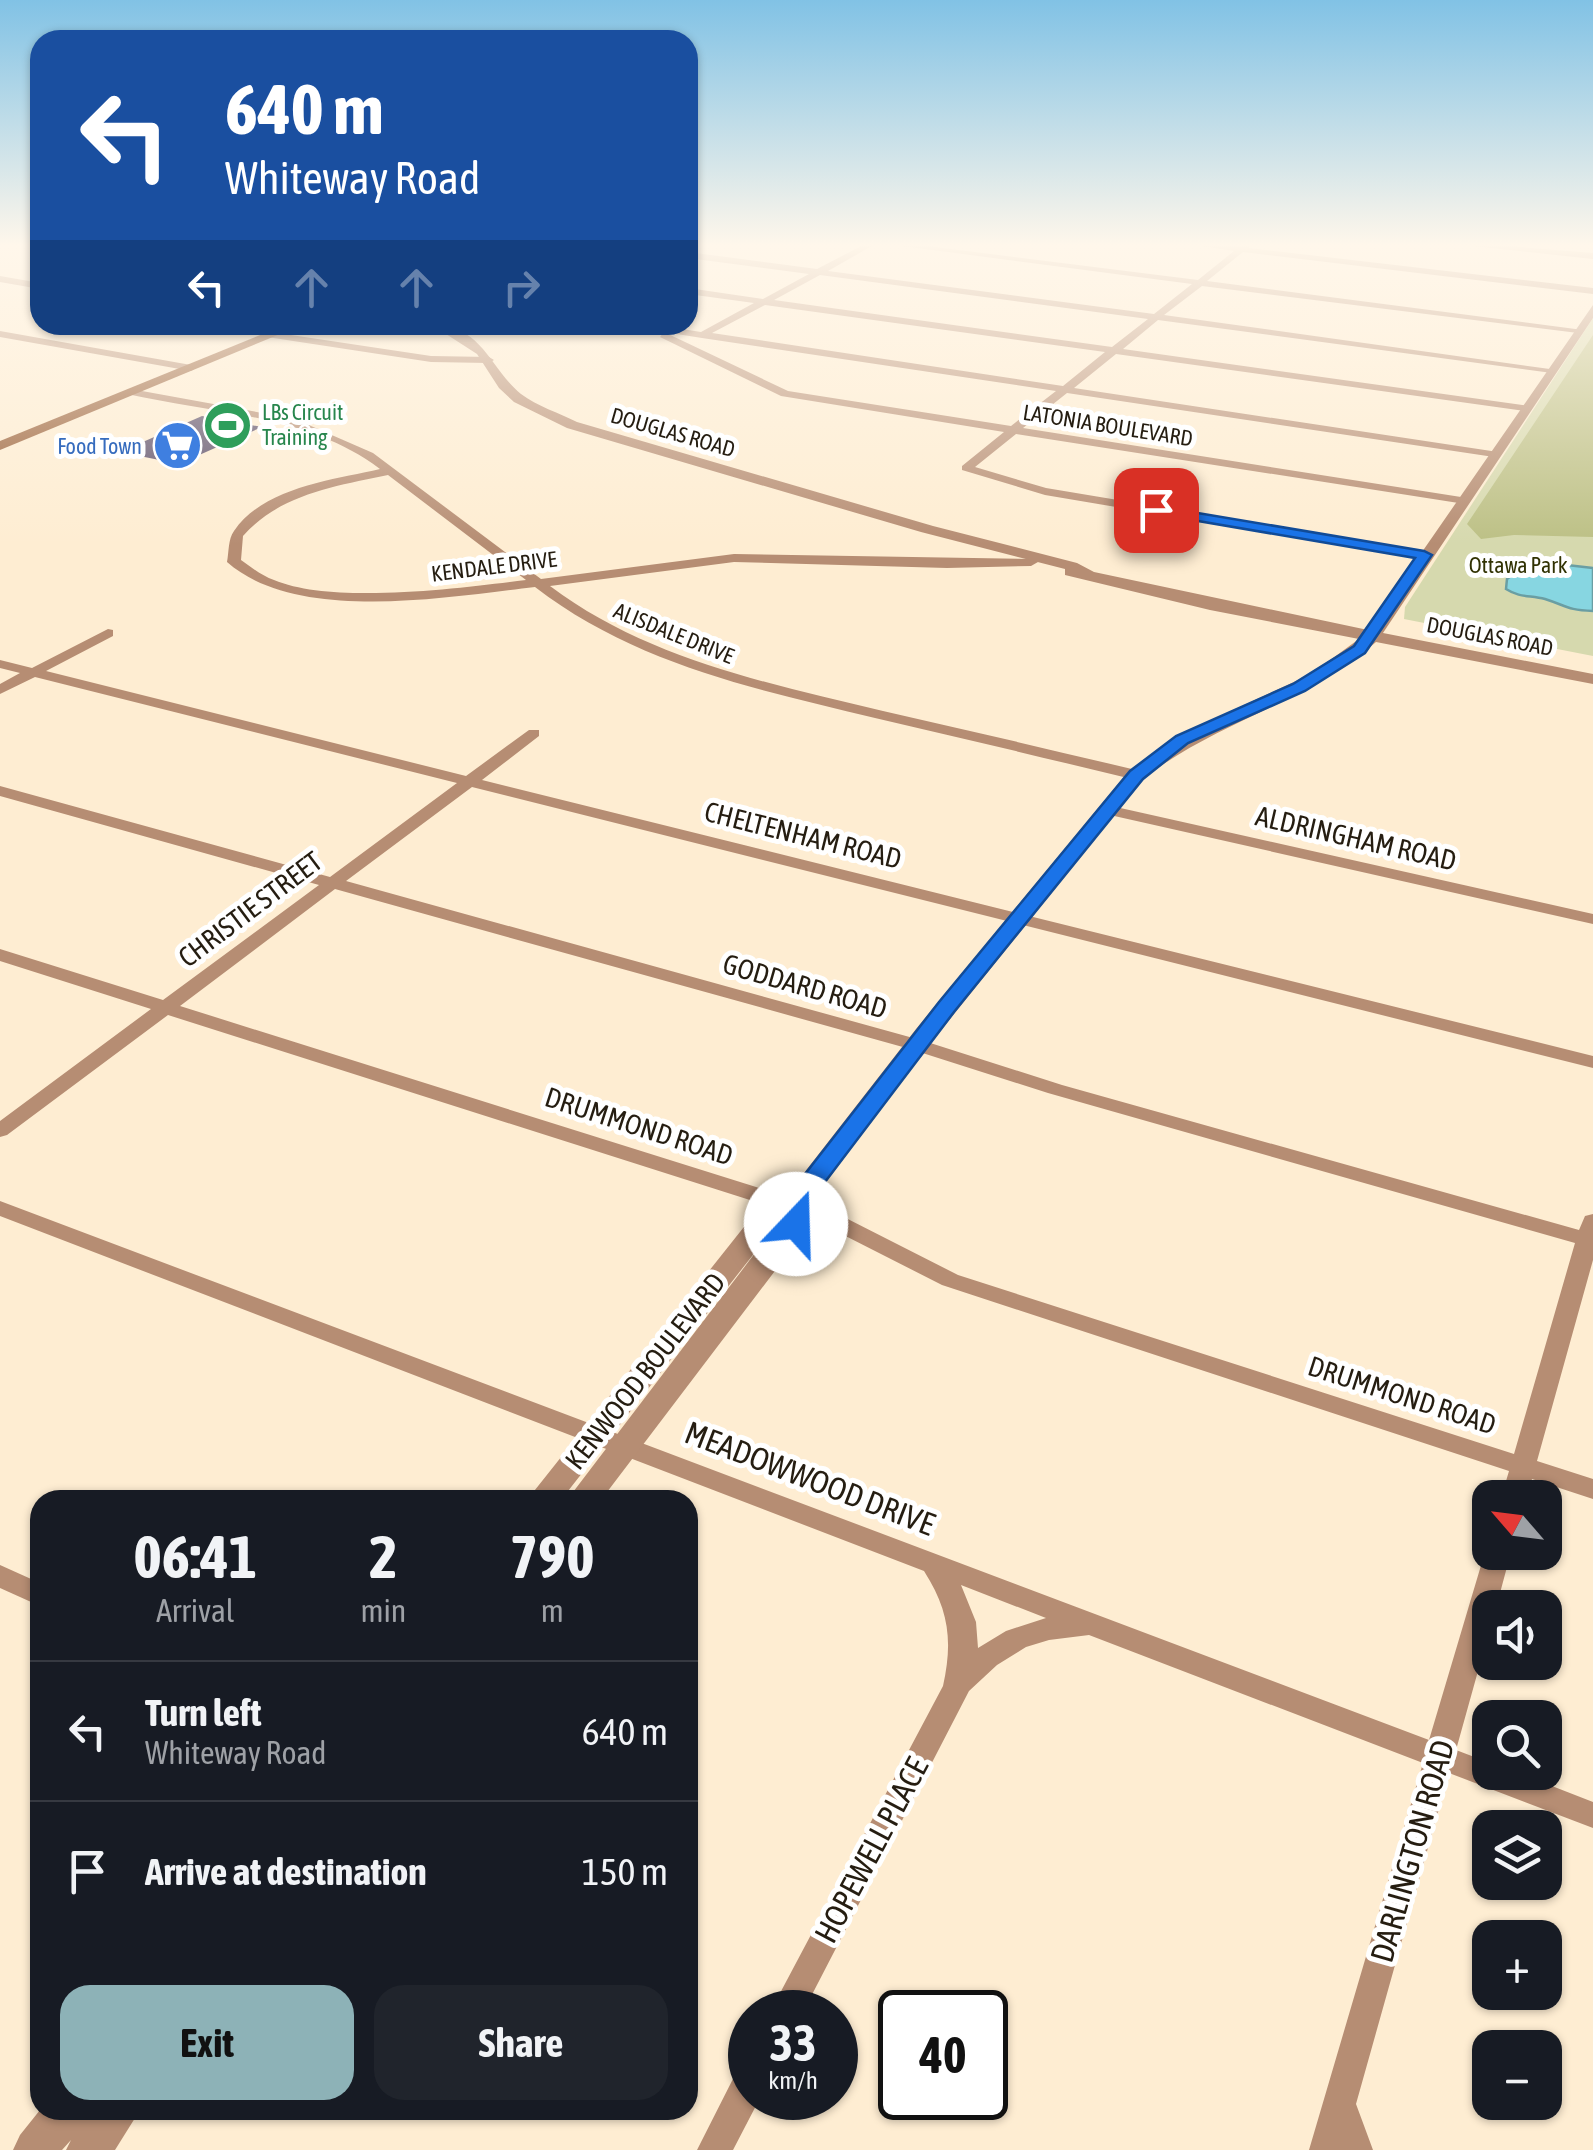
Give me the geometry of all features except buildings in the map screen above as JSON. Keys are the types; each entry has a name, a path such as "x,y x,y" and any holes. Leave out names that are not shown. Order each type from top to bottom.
{"main road":[{"path":"0,446 244,343"}],"street":[{"path":"52,343 191,368"},
{"path":"346,343 431,359 489,360"},
{"name":"DOUGLAS ROAD","path":"469,343 482,351 514,396 572,426 1187,600 1593,679"},
{"name":"LATONIA BOULEVARD","path":"679,343 784,394 1460,501"},
{"path":"682,345 686,343"},
{"path":"752,343 1494,454"},
{"path":"1049,343 1524,410"},
{"path":"1121,343 966,468 1045,491 1424,555"},
{"path":"1352,343 1552,370"},
{"name":"KENWOOD BOULEVARD","path":"554,1490 610,1439 796,1224 793,1206 916,1045 1136,775 1202,728 1325,674 1372,637 1569,343"},
{"name":"ALISDALE DRIVE","path":"131,392 291,421 369,455 533,582 575,610 653,651 743,682 1136,775"},
{"name":"KENDALE DRIVE","path":"389,471 318,488 260,513 236,535 234,562 248,574 269,583 339,596 436,594 732,558 1031,562"},
{"name":"DOUGLAS ROAD","path":"927,529 1031,562 1086,573"},
{"path":"962,564 976,555 969,544"},
{"path":"0,690 108,633"},
{"name":"CHELTENHAM ROAD","path":"0,664 1593,1062"},
{"name":"CHRISTIE STREET","path":"0,1131 534,733"},
{"name":"GODDARD ROAD","path":"0,790 916,1045 1055,1088 1591,1234"},
{"name":"ALDRINGHAM ROAD","path":"1108,810 1593,919"},
{"name":"DRUMMOND ROAD","path":"0,955 847,1224 916,1266 950,1280 1593,1489"},
{"name":"MEADOWWOOD DRIVE","path":"0,1208 1593,1816"},
{"path":"1519,1480 1591,1234"},
{"name":"KENWOOD BOULEVARD","path":"587,1490 610,1439"},
{"name":"HOPEWELL PLACE","path":"933,1563 958,1603 965,1628 965,1654 957,1687"},
{"name":"DARLINGTON ROAD","path":"1326,2150 1493,1570"},
{"path":"0,1576 30,1590"},
{"name":"HOPEWELL PLACE","path":"798,1990 957,1687 979,1660 1004,1644 1064,1626 1094,1624"},
{"path":"1340,2103 1356,2150"},
{"path":"35,2150 58,2120"},
{"path":"88,2150 110,2120"},
{"path":"714,2150 730,2120"}],"green space":[{"name":"Ottawa Park","path":"1577,343 1593,343 1593,656 1404,619 1405,607"},
{"path":"1587,343 1593,343 1593,537 1514,535 1481,539 1467,524"}],"water":[{"path":"1558,564 1593,568 1593,611 1572,609 1506,589 1507,579 1519,570"}],"place":[{"name":"LBs Circuit Training","path":"227,425"},
{"name":"Food Town","path":"177,446"}],"route":[{"path":"796,1224 793,1206 947,1007 1136,775 1202,728 1299,687 1360,650 1396,602 1424,555 1156,510"}]}
